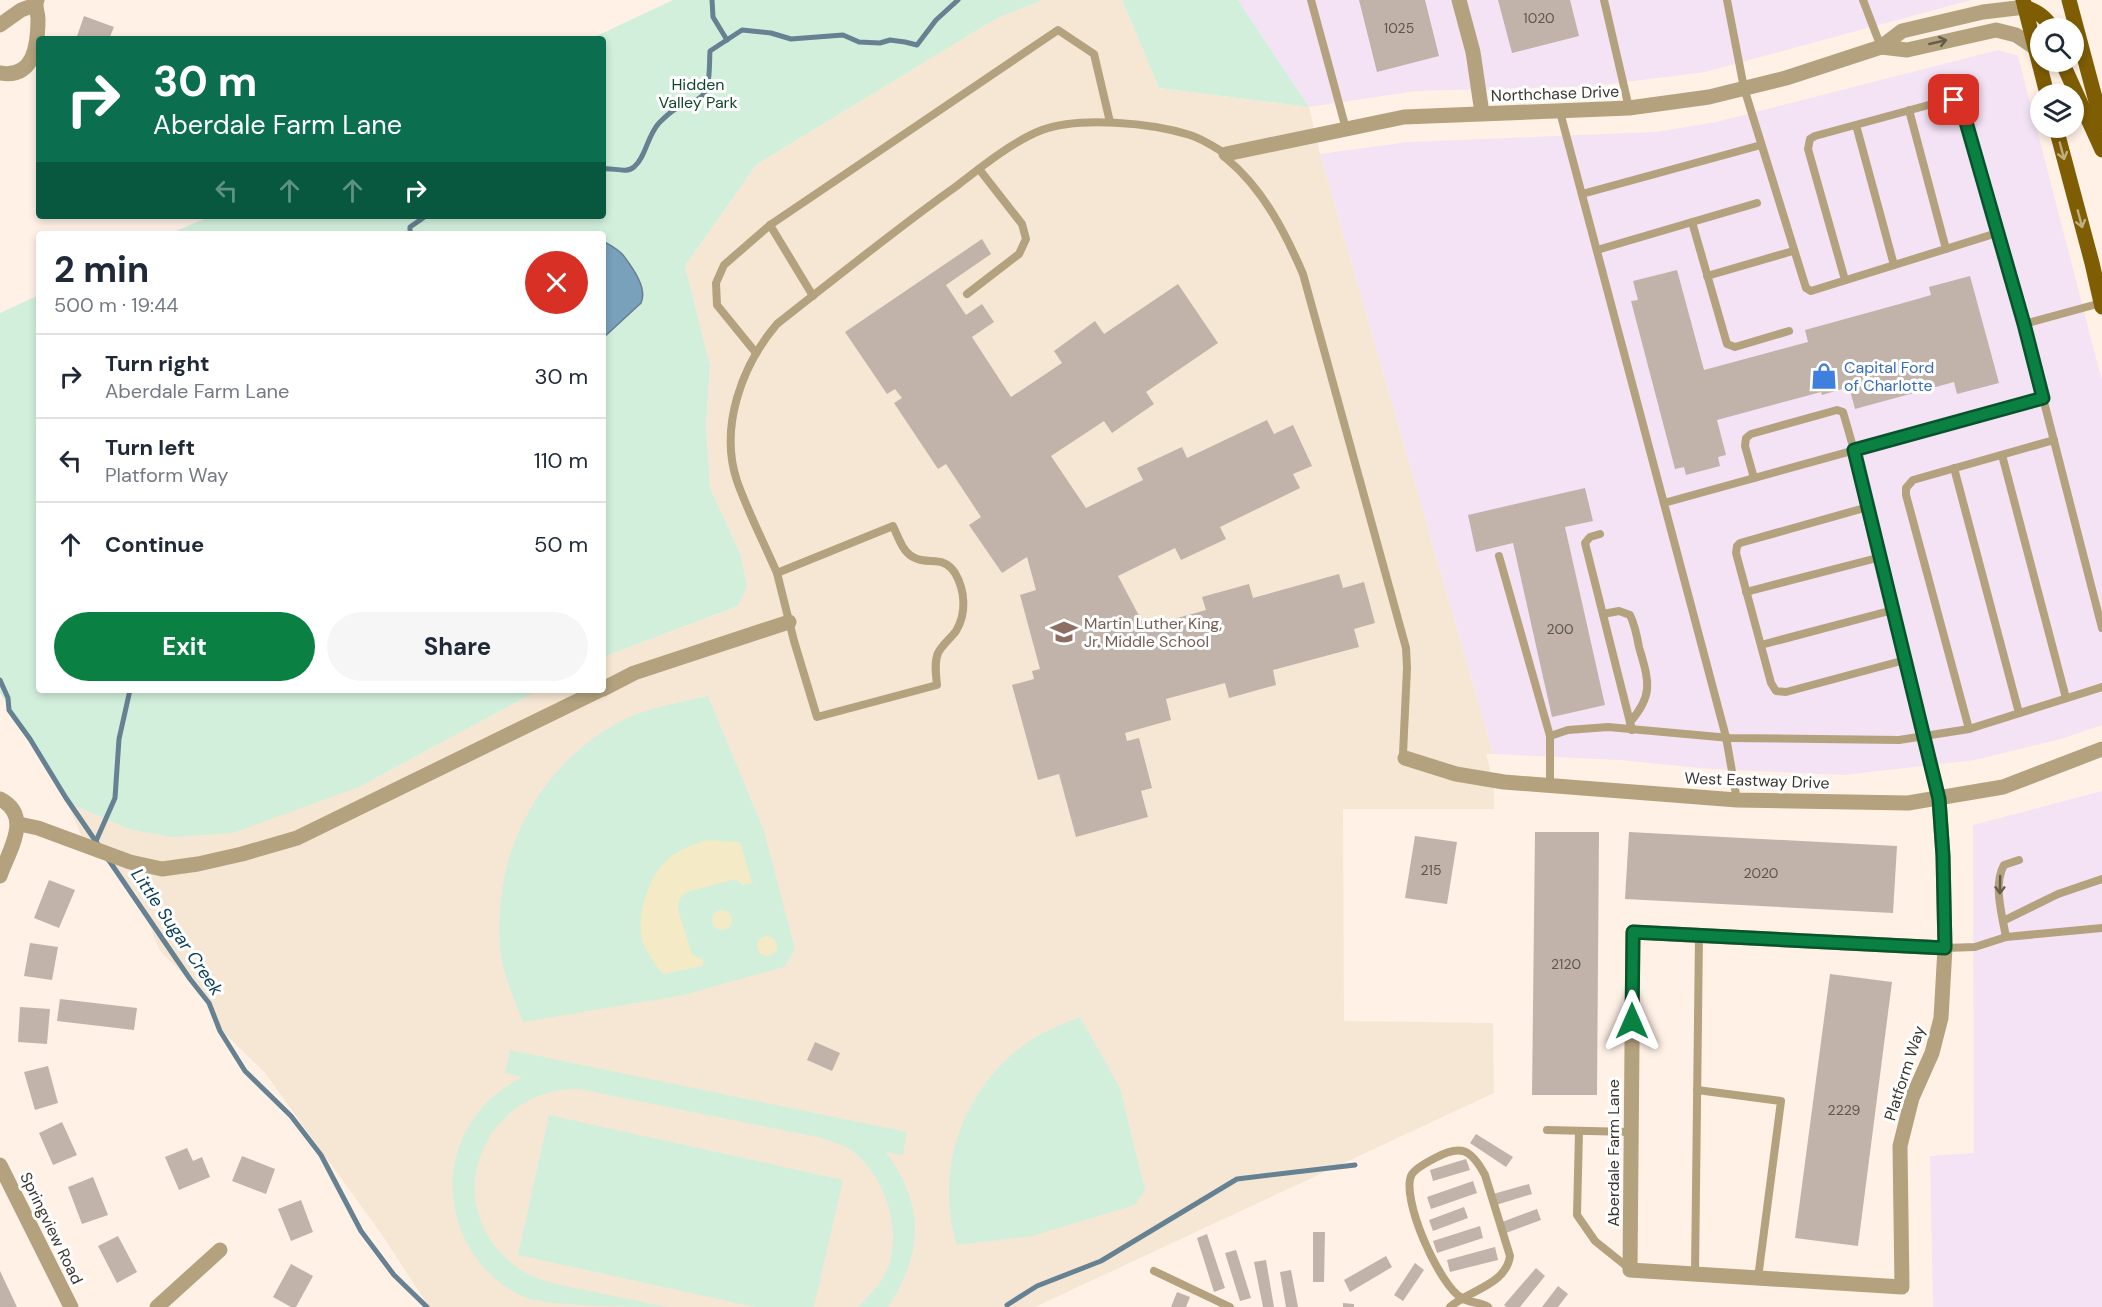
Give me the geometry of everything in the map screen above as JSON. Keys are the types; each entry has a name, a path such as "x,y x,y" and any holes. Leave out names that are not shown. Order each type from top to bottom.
{"main road":[{"path":"2069,0 2102,124"},
{"path":"2024,4 2045,18"},
{"path":"2024,4 2030,30"},
{"path":"2067,72 2102,150"},
{"path":"2058,138 2102,305"}],"street":[{"path":"1460,0 1473,52 1482,113"},
{"path":"0,25 36,2 37,36"},
{"name":"Northchase Drive","path":"1226,154 1404,117 1629,108 1698,99 1786,78 1881,47 1902,31 2024,4"},
{"name":"Northchase Drive","path":"1881,47 1907,50 1996,30 2016,35 2030,44"},
{"path":"0,73 11,75 28,66 36,52"},
{"path":"606,687 634,673 789,622"},
{"path":"19,824 47,831 130,862 162,869 242,854 297,838 594,693"},
{"name":"West Eastway Drive","path":"1405,758 1456,774 1504,782 1737,800 1908,803 2003,788 2102,749"},
{"path":"0,799 16,812 19,824 0,876"},
{"name":"Platform Way","path":"1758,1278 1902,1287 1900,1146 1912,1098 1932,1053 1941,1018 1945,948 1939,799"},
{"name":"Aberdale Farm Lane","path":"1630,1270 1633,932 1945,948"},
{"name":"Springview Road","path":"0,1165 71,1307"},
{"path":"157,1307 220,1250"},
{"path":"1630,1270 1758,1278"}],"lane":[{"path":"1311,0 1346,129"},
{"path":"1604,0 1629,108"},
{"path":"1727,0 1744,88 1793,251 1808,290 1811,291 1998,233"},
{"path":"1863,0 1881,47"},
{"path":"756,353 717,305 716,283 724,265 770,225 1058,30 1094,54 1110,123"},
{"path":"1845,280 1808,146 1813,137 1908,110 1954,100 1961,106 2024,324 2102,628"},
{"path":"1908,110 1946,249"},
{"path":"1560,112 1726,737 1737,800"},
{"path":"777,573 893,526 903,548 913,557 926,561 938,560 949,565 956,574 965,603 962,619 956,631 938,653 935,667 937,685 818,717 789,622 777,573 737,480 731,456 731,431 735,403 756,353 761,343 777,324 979,169 1041,130 1073,122 1110,123 1163,129 1189,135 1226,154 1227,159 1251,182 1288,239 1303,274 1406,648 1403,754 1405,758"},
{"path":"1856,125 1894,265"},
{"path":"1582,194 1761,145"},
{"path":"968,294 1019,254 1026,238 1022,224 979,169"},
{"path":"1597,250 1757,203"},
{"path":"1692,222 1725,339 1729,346 1789,331"},
{"path":"770,225 813,296"},
{"path":"1707,276 1793,251"},
{"path":"2024,324 2102,305"},
{"path":"1664,503 2043,398"},
{"path":"1754,478 1745,446 1746,438 1751,434 1837,410 1844,413 1939,799"},
{"path":"1969,729 1906,492 1907,486 1913,480 2054,440"},
{"path":"2002,455 2066,698"},
{"path":"1954,468 2019,713"},
{"path":"1868,507 1739,544 1736,553 1774,690 1786,692 1905,660"},
{"path":"1600,534 1590,537 1585,543 1631,725"},
{"path":"1499,556 1550,736 1550,786"},
{"path":"1746,592 1881,557"},
{"path":"1761,645 1893,610"},
{"path":"1603,614 1619,611 1630,615 1648,680 1647,696 1631,725"},
{"path":"1550,736 1568,730 1631,725 1726,737 1899,740 1969,729 2102,687"},
{"path":"2006,937 2000,892 2001,871 2004,865 2019,860"},
{"path":"2003,921 2048,899 2102,879"},
{"path":"1945,948 1975,947 2006,937 2102,928"},
{"path":"1695,1274 1699,934"},
{"path":"1697,1090 1781,1101 1758,1278"},
{"path":"1547,1130 1631,1132"},
{"path":"1579,1131 1577,1215 1595,1242 1630,1270"},
{"path":"1450,1307 1460,1298 1485,1288 1509,1265 1510,1256 1485,1175 1479,1163 1471,1154 1454,1149 1423,1165 1412,1174 1410,1197 1418,1227 1432,1259 1460,1298 1488,1307"},
{"path":"1154,1271 1230,1307"}],"shaded area":[{"name":"Martin Luther King, Jr. Middle School","path":"1043,0 1122,0 1159,88 1309,107 1320,154 1493,754 1486,754 1494,784 1494,809 1343,809 1344,1021 1493,1023 1494,1093 1035,1307 429,1307 382,1235 265,1073 222,1031 204,994 160,951 136,893 82,837 67,802 131,830 359,787 533,693 606,693 606,656 738,606 740,553 710,488 706,426 710,366 685,266 756,165 997,18"},
{"path":"1238,0 1971,0 1705,72 1594,86 1416,91 1309,107"},
{"path":"1998,50 2018,56 2030,102 2030,138 2039,138 2102,381 2102,725 2061,739 1975,760 1844,775 1711,769 1619,760 1493,754 1320,154 1408,142 1656,132 1716,122"},
{"path":"2102,791 2102,1307 1933,1307 1930,1156 1974,1153 1973,825"}],"green space":[{"name":"Hidden Valley Park","path":"673,0 1043,0 997,18 756,165 685,266 710,366 706,426 710,488 740,553 747,586 738,606 606,656 606,231 176,231 204,219 606,219 606,36 596,36"},
{"path":"1122,0 1238,0 1309,107 1159,88"},
{"path":"36,296 36,693 533,693 359,787 233,833 173,837 131,830 67,802 0,693 0,313"},
{"path":"708,696 764,831 795,949 784,967 684,995 523,1022 502,963 500,941 500,912 504,882 511,852 522,825 554,775 575,753 599,735 625,719 645,711"},
{"path":"1080,1017 1120,1088 1145,1190 1135,1205 1032,1236 957,1245 951,1216 949,1187 952,1158 960,1130 972,1104 988,1080 1031,1040"},
{"path":"510,1050 907,1132 903,1155 886,1152 908,1192 915,1229 908,1267 888,1307 858,1307 877,1286 888,1269 893,1247 893,1233 888,1203 882,1189 866,1164 851,1150 821,1138 579,1089 545,1094 517,1108 496,1128 481,1154 475,1182 478,1212 490,1240 514,1265 532,1276 563,1286 666,1307 594,1306 541,1301 526,1298 502,1284 483,1266 468,1244 458,1220 453,1194 454,1168 461,1142 474,1118 495,1094 522,1077 505,1073"},
{"path":"549,1115 843,1180 814,1307 754,1307 518,1255"}],"sand":[{"path":"707,840 740,842 752,883 742,885 736,879 690,891 683,895 679,900 678,910 692,954 704,961 702,966 663,974 643,943 641,922 645,899 654,877 670,857"},
{"path":"718,910 726,910 732,916 732,924 726,930 718,930 712,924 712,916"},
{"path":"763,936 771,936 777,942 777,950 771,956 763,956 757,950 757,942"}],"water":[{"path":"606,243 619,251 631,265 641,284 643,297 641,303 606,335"}],"building":[{"path":"1359,0 1425,0 1439,56 1377,72"},
{"path":"1498,0 1570,0 1579,36 1512,53"},
{"path":"84,16 114,27 110,36 77,36"},
{"path":"982,239 991,254 946,285 966,315 982,304 994,322 972,337 1011,397 1062,363 1054,351 1095,321 1104,334 1178,284 1218,343 1146,392 1154,404 1112,433 1104,421 1051,456 1086,508 1143,480 1137,468 1182,447 1187,458 1267,420 1274,434 1293,425 1312,466 1293,474 1300,488 1220,527 1226,539 1181,560 1175,548 1118,576 1145,627 1206,610 1202,597 1249,584 1253,598 1339,574 1343,588 1364,582 1375,623 1354,629 1359,647 1273,670 1276,685 1229,698 1225,683 1166,699 1171,720 1125,733 1127,741 1139,738 1152,788 1141,791 1148,817 1076,837 1059,774 1038,780 1012,685 1034,679 1032,671 1040,669 1020,595 1036,590 1027,557 1002,573 969,525 981,517 946,464 938,469 894,403 902,398 895,389 887,394 845,332"},
{"name":"Capital Ford of Charlotte","path":"1677,270 1704,370 1808,342 1805,330 1931,295 1929,287 1970,276 1999,383 1957,394 1954,382 1855,409 1849,387 1822,395 1821,392 1717,420 1726,455 1718,457 1720,466 1686,475 1684,467 1675,469 1631,301 1638,300 1633,281"},
{"path":"1585,488 1593,521 1565,527 1605,705 1552,717 1513,543 1476,552 1468,515"},
{"path":"1535,832 1599,832 1597,1095 1532,1095"},
{"path":"1629,832 1897,846 1893,913 1625,899"},
{"path":"1415,836 1457,842 1447,904 1405,898"},
{"path":"49,880 75,890 59,928 34,918"},
{"path":"30,943 58,947 52,980 24,976"},
{"path":"1830,974 1892,982 1858,1246 1795,1238"},
{"path":"60,999 137,1008 134,1030 57,1021"},
{"path":"20,1007 50,1009 47,1044 18,1042"},
{"path":"815,1042 840,1053 832,1071 807,1060"},
{"path":"48,1066 58,1103 35,1110 24,1072"},
{"path":"62,1122 77,1155 53,1165 39,1133"},
{"path":"1476,1134 1513,1157 1506,1167 1470,1143"},
{"path":"187,1148 193,1161 202,1157 210,1177 179,1190 165,1157"},
{"path":"242,1156 275,1169 266,1194 232,1181"},
{"path":"1466,1159 1470,1170 1433,1181 1430,1170"},
{"path":"93,1177 108,1215 82,1224 68,1187"},
{"path":"1473,1181 1477,1193 1431,1209 1427,1197"},
{"path":"1529,1184 1532,1194 1496,1205 1493,1194"},
{"path":"301,1200 313,1232 291,1241 278,1209"},
{"path":"1464,1207 1468,1218 1433,1231 1429,1220"},
{"path":"1537,1209 1541,1220 1506,1233 1502,1222"},
{"path":"1480,1226 1483,1238 1437,1253 1433,1241"},
{"path":"1313,1232 1325,1232 1324,1282 1313,1282"},
{"path":"1207,1234 1225,1288 1214,1292 1197,1238"},
{"path":"118,1236 137,1272 117,1283 98,1246"},
{"path":"1495,1247 1498,1260 1450,1272 1447,1260"},
{"path":"1236,1250 1251,1298 1240,1301 1225,1253"},
{"path":"1386,1256 1392,1267 1350,1292 1344,1280"},
{"path":"1266,1260 1274,1307 1263,1307 1254,1262"},
{"path":"1415,1263 1424,1270 1403,1301 1394,1295"},
{"path":"291,1264 313,1276 296,1307 291,1307 273,1297"},
{"path":"1536,1268 1545,1276 1520,1307 1506,1307 1504,1305"},
{"path":"1291,1270 1298,1307 1286,1307 1280,1272"},
{"path":"0,1271 17,1307 0,1307"},
{"path":"1558,1286 1568,1294 1558,1307 1542,1307"},
{"path":"1177,1292 1190,1297 1186,1307 1171,1307"},
{"path":"1343,1303 1354,1304 1354,1307 1343,1307"}],"waterway":[{"path":"712,0 713,17 727,40"},
{"path":"606,169 627,170 638,163 659,123 674,110 697,100 705,92 709,75 710,51 742,30 771,33 791,39 843,35 859,42 880,43 890,40 917,45 936,20 958,0"},
{"path":"410,231 410,227 422,219"},
{"name":"Little Sugar Creek","path":"0,680 8,698 9,710 99,846"},
{"path":"96,841 115,798 119,739 129,693"},
{"name":"Little Sugar Creek","path":"108,859 209,1003 220,1031 245,1071 291,1116 321,1155 361,1231 394,1275 427,1307"},
{"path":"1007,1305 1037,1286 1101,1261 1237,1179 1355,1165"}],"place":[{"name":"Capital Ford of Charlotte","path":"1824,376"},
{"name":"Martin Luther King, Jr. Middle School","path":"1064,632"}],"route":[{"path":"1632,1021 1633,932 1945,948 1939,799 1854,450 2043,398 1962,108 1954,100"}]}
